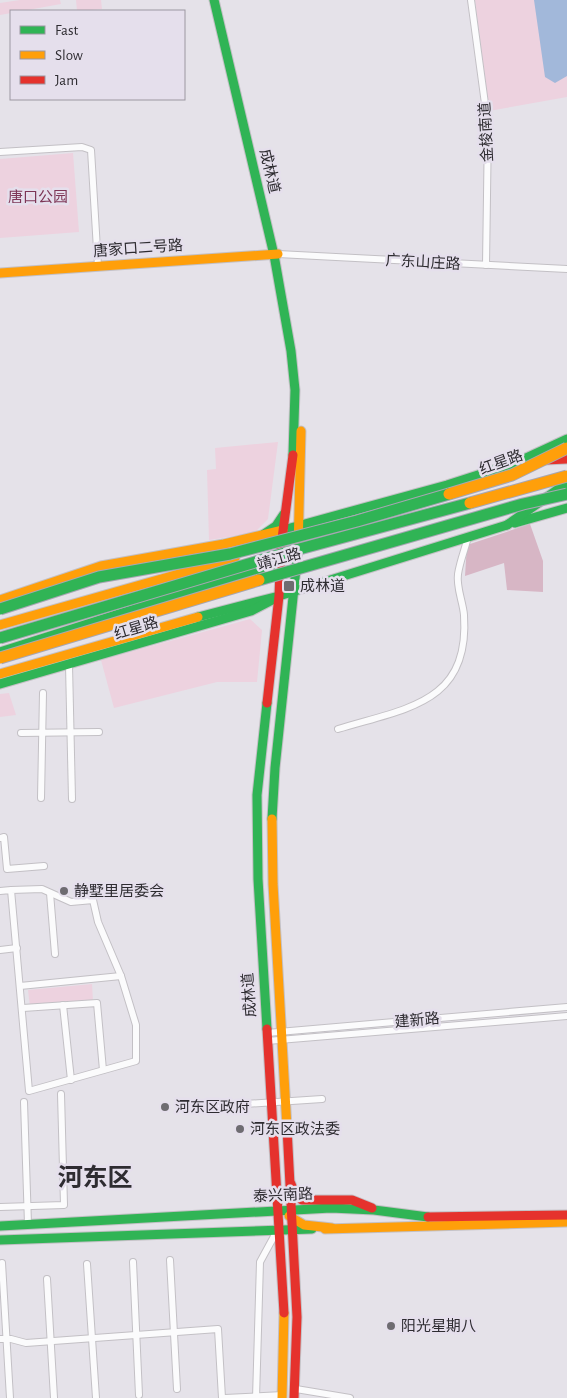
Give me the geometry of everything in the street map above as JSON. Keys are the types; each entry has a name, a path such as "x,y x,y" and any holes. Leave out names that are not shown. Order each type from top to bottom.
{"main road":[{"name":"成林道","path":"214,0 276,254 292,351 295,390 293,460 281,546 279,596 257,795 258,879 270,1103 275,1178 286,1220 297,1334 295,1393"},
{"name":"成林道","path":"220,0 276,254 299,387 300,527 272,810 273,884 280,1036 289,1177 286,1220 280,1256 285,1329 283,1396"},
{"name":"唐家口二号路","path":"0,273 276,254"},
{"path":"0,600 109,565 300,527 515,463 567,439"},
{"name":"红星路","path":"415,511 512,475 567,448"},
{"path":"515,463 567,459"},
{"name":"靖江路","path":"0,638 415,511 567,476"},
{"path":"507,525 567,483"},
{"name":"靖江路","path":"0,658 523,504 567,494"},
{"path":"300,500 302,510 308,516 319,520 328,519"},
{"path":"261,536 276,526 287,506"},
{"path":"0,674 198,617 279,596 469,536 567,508"},
{"path":"0,609 100,576 230,554 415,511"},
{"path":"0,652 280,561 287,555 300,527"},
{"path":"0,625 204,566 281,546"},
{"name":"红星路","path":"0,684 251,611 279,596"},
{"path":"0,664 76,639 106,626"},
{"path":"289,1177 295,1194 302,1200 352,1200 374,1210"},
{"path":"286,1220 303,1215 343,1213 362,1209 439,1218 567,1214"},
{"name":"泰兴南路","path":"0,1240 286,1220"},
{"name":"泰兴南路","path":"0,1226 286,1220 332,1228 567,1222"}],"street":[{"name":"金梭南道","path":"471,0 488,126 486,265"},
{"path":"0,152 82,147 91,150 98,266"},
{"name":"广东山庄路","path":"276,254 567,269"},
{"path":"338,729 427,700 450,680 461,661 464,642 464,615 458,575 469,536"},
{"path":"69,665 72,799"},
{"path":"41,798 43,693"},
{"path":"21,733 99,732"},
{"path":"0,838 4,837 7,869 44,866"},
{"path":"0,892 12,890 42,888 71,902 93,900 98,922 120,976 136,1025 136,1061 29,1091 12,890"},
{"path":"50,893 55,954"},
{"path":"0,950 17,948"},
{"path":"20,986 120,976"},
{"path":"22,1008 97,1003 103,1070"},
{"path":"64,1005 71,1080"},
{"name":"建新路","path":"280,1036 567,1007"},
{"name":"建新路","path":"267,1037 567,1016"},
{"path":"0,1207 64,1205 61,1094"},
{"path":"200,1107 322,1099"},
{"path":"24,1102 28,1224"},
{"path":"256,1397 260,1262 286,1220"},
{"path":"170,1260 177,1389"},
{"path":"133,1262 139,1395"},
{"path":"2,1263 3,1339 10,1398"},
{"path":"88,1264 96,1398"},
{"path":"47,1279 54,1398"},
{"path":"3,1339 26,1344 218,1329 224,1398 283,1396"},
{"path":"295,1393 350,1398"}],"green space":[{"path":"20,0 60,0 61,4 28,10 10,10 10,13 0,15 0,3"},
{"path":"76,0 101,0 102,9 77,10"},
{"path":"475,0 567,0 567,97 489,111"},
{"name":"唐口公园","path":"73,153 79,232 0,238 0,159"},
{"path":"278,442 268,519 254,533 209,540 207,470 216,469 215,448"},
{"path":"250,619 262,630 257,682 217,682 114,708 101,660"},
{"path":"9,693 16,715 0,717 0,694"},
{"path":"92,984 93,1001 30,1007 28,990"}],"shaded area":[{"path":"530,524 543,561 543,592 507,590 504,563 465,576 467,545"}],"water":[{"path":"534,0 567,0 567,76 555,83 545,77"}],"traffic: fast":[{"path":"214,0 274,255 291,351 295,390 293,455"},
{"path":"283,530 447,485 515,463 567,439"},
{"path":"507,525 567,483"},
{"path":"0,609 99,577 230,554 357,521 449,494"},
{"path":"259,580 523,504 567,494"},
{"path":"0,638 292,551 470,503"},
{"path":"515,523 567,508"},
{"path":"261,536 276,526 284,514"},
{"path":"198,617 279,596 507,525"},
{"path":"272,819 275,768 298,550"},
{"path":"0,652 272,565 284,558"},
{"path":"0,684 251,611 274,599"},
{"path":"267,703 257,795 258,879 267,1029"},
{"path":"0,1226 331,1208 374,1210 428,1217"},
{"path":"0,1240 312,1229"}],"traffic: slow":[{"path":"0,273 278,254"},
{"path":"298,550 301,431"},
{"path":"449,494 512,475 567,448"},
{"path":"470,503 567,476"},
{"path":"0,600 101,566 224,544 283,530"},
{"path":"0,625 235,558"},
{"path":"0,658 259,580"},
{"path":"0,674 198,617"},
{"path":"272,819 273,884 287,1128"},
{"path":"289,1216 304,1225 332,1228"},
{"path":"325,1229 567,1222"},
{"path":"282,1398 284,1313"}],"traffic: jam":[{"path":"267,703 279,596 281,546 293,455"},
{"path":"545,460 567,459"},
{"path":"267,1029 284,1313"},
{"path":"287,1128 297,1317 294,1398"},
{"path":"291,1184 295,1194 302,1200 352,1200 372,1208"},
{"path":"428,1217 567,1215"}],"place":[{"name":"成林道","path":"289,586"},
{"name":"静墅里居委会","path":"64,891"},
{"name":"河东区政府","path":"165,1107"},
{"name":"河东区政法委","path":"240,1129"},
{"name":"阳光星期八","path":"391,1326"}],"district":[{"name":"河东区","path":"95,1177"}]}
